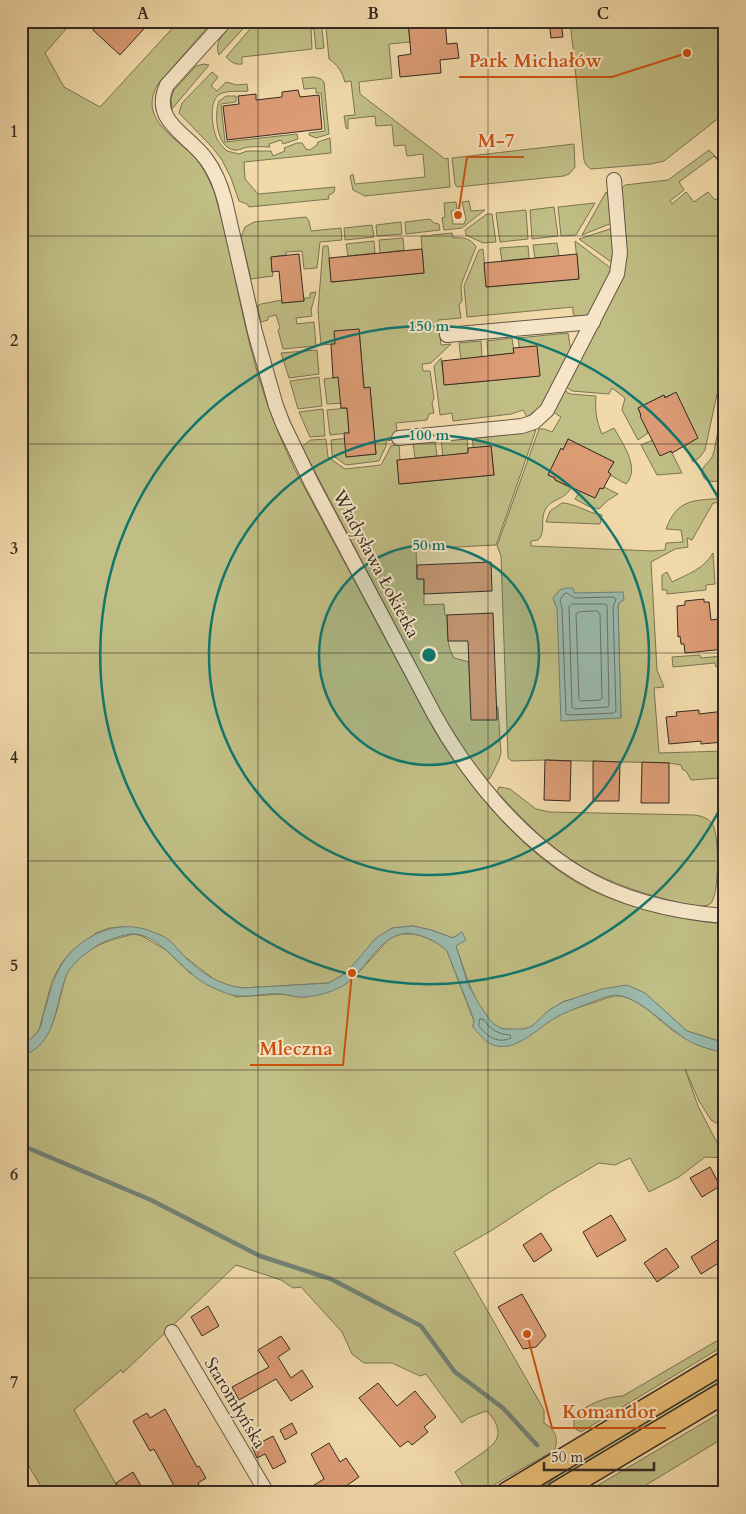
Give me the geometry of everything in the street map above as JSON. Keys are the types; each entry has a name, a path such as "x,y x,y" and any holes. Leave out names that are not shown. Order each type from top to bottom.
{"main road":[{"path":"507,1493 725,1362"},
{"path":"556,1493 725,1392"}],"street":[{"name":"Władysława Łokietka","path":"225,21 167,85 162,102 167,119 199,150 213,170 222,190 264,366 276,406 291,442 434,714 480,784 519,826 552,856 579,874 606,888 678,910 725,916"},
{"path":"400,438 516,426 534,422 548,410 613,282 619,264 620,246 614,180"},
{"path":"447,335 593,322"},
{"name":"Staromłyńska","path":"172,1332 267,1493"}],"shaded area":[{"path":"21,21 73,21 45,53 64,87 100,107 179,21 213,21 158,84 153,97 152,108 162,127 200,164 214,191 257,372 271,415 294,468 433,728 464,775 502,821 546,861 569,878 593,891 641,909 691,920 725,924 725,1043 687,1031 645,993 594,995 574,998 555,1007 530,1027 516,1030 500,1028 487,1018 471,988 456,946 462,932 453,938 413,926 392,928 346,973 329,983 243,988 229,986 215,980 184,956 169,940 122,927 109,928 96,933 70,953 61,964 52,981 39,1030 31,1039 21,1045"},
{"path":"236,21 250,21 219,55 219,40"},
{"path":"257,21 339,21 340,23 341,21 408,21 410,42 389,44 392,78 359,82 360,94 445,159 448,158 450,187 365,196 353,190 350,176 353,174 355,184 425,177 423,154 407,156 405,145 394,146 392,125 376,126 375,116 348,119 348,129 346,128 344,116 355,115 351,81 345,82 339,69 329,59 326,28 322,29 324,48 316,49 314,29 311,29 312,49 242,57 242,64 235,64 226,57"},
{"path":"570,21 725,21 725,113 664,161 651,164 591,169 584,160 575,67 578,66 577,57 574,57"},
{"path":"209,65 172,109 171,98 174,90 196,66"},
{"path":"212,72 218,77 211,86 217,91 226,82 237,85 247,84 248,91 220,94 216,97 212,108 215,134 227,151 239,154 247,151 271,151 273,156 285,151 284,148 297,143 302,143 306,149 310,150 318,142 330,138 331,153 244,162 245,179 258,194 335,187 334,192 328,196 329,199 249,207 247,204 239,201 222,160 179,113 182,103"},
{"path":"314,77 324,82 329,134 316,138 309,135 309,133 325,131 321,93 316,93 316,88 304,89 302,78"},
{"path":"226,96 236,96 236,102 221,104 225,142 297,134 298,139 283,144 281,140 269,144 270,147 252,147 236,150 228,148 220,137 217,121 219,101"},
{"path":"574,144 575,167 569,174 564,176 457,187 455,184 452,158"},
{"path":"709,150 722,163 714,156 679,182 684,190 670,201 672,204 686,192 694,202 708,192 715,200 725,192 725,395 717,394 705,450 693,462 685,446 687,445 676,393 665,397 664,395 638,408 648,433 638,440 622,410 625,398 612,388 609,394 572,391 566,387 619,284 622,188 625,185 668,180"},
{"path":"606,192 609,197 612,223 582,235"},
{"path":"469,201 471,211 485,210 462,228 444,230 442,218 445,217 444,203 456,202 457,210 451,211 453,224 464,224 466,219 462,202"},
{"path":"595,203 576,235 561,236 558,207"},
{"path":"554,207 558,236 532,239 530,210"},
{"path":"526,210 528,239 500,242 496,213"},
{"path":"487,214 492,214 496,242 483,243 466,235 465,230"},
{"path":"306,217 311,231 341,228 342,240 320,242 317,268 304,269 302,251 286,252 286,255 271,257 273,276 251,279 241,237 245,227 254,222"},
{"path":"430,219 434,223 439,224 440,230 406,234 405,222"},
{"path":"401,222 402,234 377,236 376,225"},
{"path":"372,225 374,237 345,240 344,228"},
{"path":"613,228 614,264 579,239"},
{"path":"452,233 453,238 466,239 476,247 461,285 462,301 459,305 461,318 438,320 441,345 451,344 431,363 422,364 423,371 430,371 434,413 429,414 427,420 396,423 398,439 386,441 386,446 379,461 346,465 332,455 331,440 349,438 346,457 376,454 370,388 364,388 359,329 335,344 321,345 318,311 323,246 328,246 332,282 424,273 421,236"},
{"path":"403,238 404,250 380,253 379,240"},
{"path":"374,241 375,253 348,256 346,244"},
{"path":"575,241 612,269 589,315 578,317 573,314 573,307 467,317 464,286 479,250 483,249 487,287 579,279"},
{"path":"557,243 559,256 535,258 533,245"},
{"path":"528,246 529,258 502,261 500,248"},
{"path":"316,292 311,310 312,316 296,318 297,324 314,322 316,346 283,349 276,315 268,317 268,320 261,322 257,306 282,300 282,303 304,301 304,298 310,298 310,293"},
{"path":"568,333 571,352 544,404 527,417 523,410 511,414 453,421 452,413 440,415 434,366 441,358 445,385 539,376 520,353 518,338"},
{"path":"512,338 514,353 488,356 487,341"},
{"path":"481,341 482,357 461,359 459,343"},
{"path":"317,350 319,374 289,378 281,353"},
{"path":"319,377 322,406 298,409 290,381"},
{"path":"338,377 346,403 327,404 324,379"},
{"path":"564,390 570,394 596,396 596,415 602,434 614,428 629,456 632,471 626,484 608,472 614,462 568,439 548,475 571,488 545,510 542,534 538,540 531,541 531,546 665,550 666,543 683,542 681,530 666,529 676,511 682,506 696,501 725,498 725,502 713,503 692,540 687,538 688,547 675,549 651,562 657,670 664,687 654,688 659,753 725,751 725,788 720,788 719,778 691,780 681,765 669,763 512,761 508,758 501,556 497,546 539,429 552,432 561,417 553,412","holes":["560,590 620,602 618,606 621,718 553,598"]},
{"path":"347,408 349,433 330,435 327,410"},
{"path":"323,409 325,436 310,437 299,412"},
{"path":"725,412 725,480 709,481 705,479 702,472 704,466 713,455 722,417"},
{"path":"536,430 496,545 416,549 417,579 424,579 424,605 444,604 445,615 447,615 450,650 454,658 469,662 470,689 497,720 497,706 498,708 501,753 490,778 487,780 468,756 442,714 302,447 310,440 326,439 328,457 345,469 381,465 391,446 399,445 400,460 397,461 400,484 494,475 491,446 480,447 480,452 474,453 472,436"},
{"path":"467,437 468,453 443,456 441,440"},
{"path":"435,440 437,456 415,458 413,443"},
{"path":"653,440 671,451 682,473 657,475 641,445"},
{"path":"604,487 618,494 599,509 575,499 580,491 595,498 600,488 603,489"},
{"path":"562,503 602,515 600,524 546,522 550,511"},
{"path":"713,553 715,584 706,585 706,590 667,594 667,590 662,590 662,575 667,572 672,582 700,567"},
{"path":"700,655 701,658 722,656 723,666 716,667 715,663 673,667 672,657"},
{"path":"499,787 510,789 536,809 550,812 694,815 705,818 713,825 716,841 718,866 716,890 713,899 707,905 697,906 681,903 631,889 591,872 557,850 539,835 497,792"},
{"path":"134,934 142,936 166,950 190,973 236,997 281,994 304,997 359,972 389,939 400,934 414,934 441,945 447,951 474,1021 473,1027 503,1045 526,1038 566,1012 617,996 625,997 638,1003 684,1038 725,1053 725,1128 711,1120 699,1101 685,1069 698,1106 725,1158 705,1157 679,1177 649,1192 630,1158 615,1165 599,1163 454,1252 544,1410 544,1423 555,1434 555,1450 483,1491 472,1492 468,1490 455,1472 486,1450 494,1443 498,1435 495,1422 486,1411 468,1418 462,1423 426,1374 420,1376 392,1363 364,1363 352,1354 342,1332 301,1287 293,1288 281,1280 236,1265 123,1373 121,1370 74,1410 121,1493 45,1493 21,1453 21,1056 39,1045 45,1038 54,1020 67,973 75,963 90,950 98,946"},
{"path":"725,1336 725,1345 581,1432 574,1428 574,1417 584,1408 609,1398 623,1396"},
{"path":"725,1372 725,1381 539,1493 533,1493 603,1445"},
{"path":"725,1410 725,1437 633,1493 585,1493"}],"water":[{"path":"573,588 574,593 623,592 624,600 618,606 621,718 561,721 557,608 553,598 560,590"},
{"path":"413,926 453,938 462,932 466,940 456,946 468,984 490,1020 503,1029 524,1029 532,1026 549,1010 563,1002 602,989 627,985 645,993 687,1031 725,1043 725,1053 693,1043 681,1036 643,1006 624,996 614,995 561,1015 519,1042 502,1047 490,1044 473,1027 474,1020 447,951 434,941 418,935 406,933 387,941 355,976 338,988 316,996 296,997 282,994 230,995 198,979 159,944 144,936 133,934 101,943 74,965 67,974 48,1033 42,1043 33,1051 21,1056 21,1045 33,1037 40,1028 54,980 61,965 80,944 107,930 117,927 138,927 159,934 169,940 190,962 204,973 218,981 243,988 329,983 346,973 376,938 392,928"}],"building":[{"path":"101,21 151,21 120,55 93,30"},
{"path":"408,21 445,21 447,44 457,43 459,58 440,60 441,73 400,77 398,56 411,54"},
{"path":"549,21 561,21 563,37 551,38"},
{"path":"298,90 300,97 319,95 322,129 227,140 223,106 239,104 238,96 256,94 256,100 282,97 282,92"},
{"path":"422,249 424,273 331,282 329,258"},
{"path":"299,254 304,301 282,303 279,271 272,272 271,257"},
{"path":"577,254 579,279 486,287 484,263"},
{"path":"359,329 364,388 370,387 376,454 346,457 344,433 349,433 347,408 341,408 338,377 333,378 331,344 335,344 334,331"},
{"path":"537,346 540,376 444,385 442,361 514,353 513,348"},
{"path":"676,392 698,438 672,453 671,451 660,456 640,416 638,408 664,395 665,398"},
{"path":"568,439 614,462 608,472 611,474 603,489 600,488 595,498 548,475 561,448 563,450"},
{"path":"491,446 494,475 399,484 397,460 468,453 468,448"},
{"path":"491,562 492,591 424,594 424,579 417,579 417,565"},
{"path":"704,599 704,602 709,602 711,620 725,621 725,649 685,653 684,644 681,644 680,636 678,637 677,606 685,605 685,601"},
{"path":"493,613 497,720 471,720 468,641 448,641 447,615"},
{"path":"699,710 699,714 725,711 725,739 722,739 723,742 701,744 701,741 669,744 666,717 677,716 676,712"},
{"path":"545,760 571,761 570,801 544,800"},
{"path":"593,761 620,762 619,801 593,801"},
{"path":"642,762 669,763 669,803 641,803"},
{"path":"710,1167 720,1186 702,1197 690,1178"},
{"path":"611,1215 626,1240 597,1257 583,1232"},
{"path":"541,1233 552,1250 534,1262 523,1245"},
{"path":"725,1235 725,1259 701,1274 691,1257"},
{"path":"666,1248 679,1267 657,1282 644,1263"},
{"path":"522,1294 546,1336 536,1347 523,1349 498,1307"},
{"path":"208,1306 219,1326 202,1336 191,1317"},
{"path":"281,1336 290,1349 278,1357 291,1378 302,1370 313,1387 291,1401 276,1379 239,1400 232,1387 269,1367 258,1350"},
{"path":"378,1383 397,1406 415,1391 436,1417 424,1427 428,1432 412,1445 408,1441 400,1447 359,1398"},
{"path":"165,1409 197,1467 199,1466 206,1478 198,1483 204,1493 178,1493 154,1449 150,1451 133,1421 147,1413 150,1418"},
{"path":"292,1423 297,1433 285,1440 280,1430"},
{"path":"273,1436 286,1462 273,1469 265,1454 257,1458 252,1447"},
{"path":"329,1443 340,1462 346,1458 359,1477 336,1493 301,1493 324,1479 311,1454"},
{"path":"133,1472 145,1493 121,1493 116,1483"}],"waterway":[{"path":"21,1145 151,1200 260,1256 331,1279 421,1326 455,1372 503,1408 537,1445"}],"place":[{"name":"Park Michałów","path":"687,53"},
{"name":"M-7","path":"458,215"},
{"name":"Mleczna","path":"352,973"},
{"name":"Komandor","path":"527,1334"}]}
